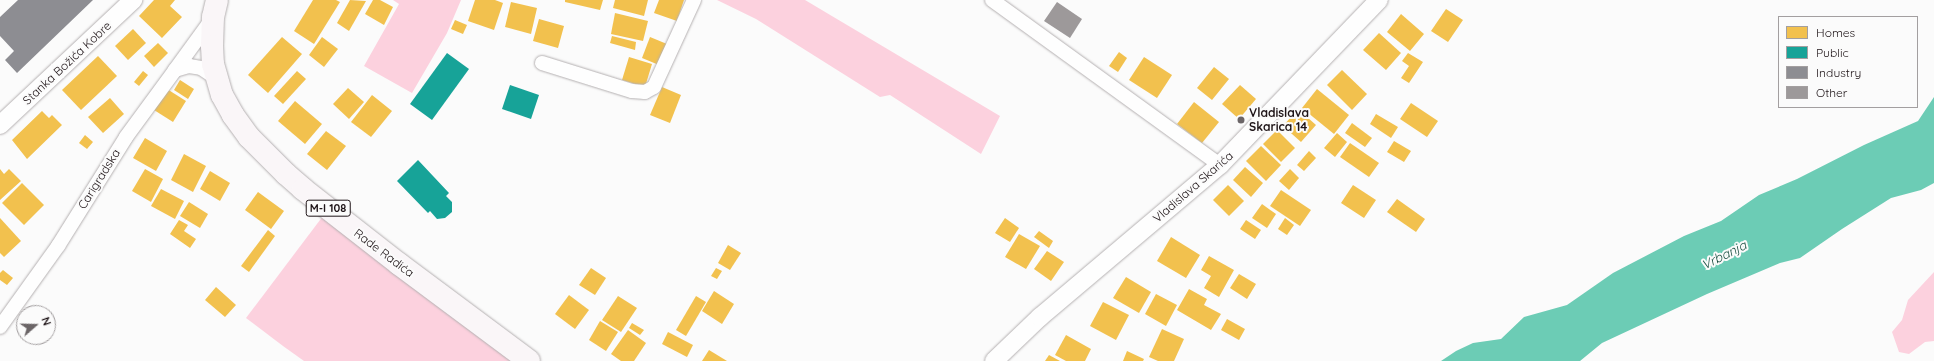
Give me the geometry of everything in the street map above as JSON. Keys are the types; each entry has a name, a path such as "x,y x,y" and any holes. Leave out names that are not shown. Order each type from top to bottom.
{"main road":[{"name":"Rade Radića","path":"215,9 212,46 216,78 222,95 232,115 249,137 286,174 365,238 529,361"}],"street":[{"name":"Stanka Božića Kobre","path":"0,125 133,0"},
{"path":"542,63 632,91 645,92 654,87 694,0"},
{"path":"992,0 1220,165"},
{"name":"Vladislava Skarića","path":"994,361 1040,317 1220,165 1379,0"},
{"name":"Carigradska","path":"0,327 58,246 126,137 175,70 215,9"},
{"path":"175,70 189,66 201,68 216,78"}],"shaded area":[{"path":"393,0 461,0 447,33 412,93 364,66 399,4"},
{"path":"717,0 805,0 1000,116 981,154 890,95 880,97 756,19"},
{"path":"323,216 519,361 304,361 283,346 246,318"},
{"path":"1934,272 1934,341 1925,342 1909,354 1899,352 1892,332 1902,320 1908,300"}],"water":[{"name":"Vrbanja","path":"1934,97 1934,183 1921,190 1891,198 1800,258 1780,263 1707,294 1602,343 1580,361 1441,361 1456,351 1473,343 1501,339 1524,317 1567,305 1613,273 1684,236 1721,221 1759,195 1797,179 1864,145 1918,121"}],"building: Homes":[{"path":"154,0 175,0 170,6 182,17 162,38 139,16"},
{"path":"313,0 336,0 340,2 314,44 294,31"},
{"path":"350,0 366,1 349,31 337,23"},
{"path":"373,0 380,0 393,7 384,25 365,14"},
{"path":"475,0 495,0 503,3 494,30 468,21"},
{"path":"565,0 603,0 600,10 565,2"},
{"path":"615,0 648,0 644,16 613,8"},
{"path":"659,0 684,0 677,21 654,13"},
{"path":"511,2 537,8 531,34 505,27"},
{"path":"1446,9 1463,20 1448,42 1431,31"},
{"path":"615,13 648,21 643,41 611,34"},
{"path":"1401,14 1424,34 1410,51 1387,32"},
{"path":"539,19 564,26 558,48 533,41"},
{"path":"455,20 467,25 463,34 451,29"},
{"path":"133,29 146,43 128,60 115,46"},
{"path":"1379,33 1401,53 1386,70 1363,50"},
{"path":"612,36 636,42 635,50 610,43"},
{"path":"282,37 302,54 268,93 248,75"},
{"path":"322,37 338,49 324,67 309,55"},
{"path":"650,37 667,44 659,65 642,58"},
{"path":"158,43 168,53 154,67 144,56"},
{"path":"1119,52 1127,58 1118,72 1109,66"},
{"path":"1408,53 1423,62 1409,83 1401,78 1409,66 1402,61"},
{"path":"98,56 117,76 81,110 62,90"},
{"path":"629,57 652,64 645,87 622,80"},
{"path":"1144,57 1172,75 1157,98 1129,80"},
{"path":"1214,67 1229,79 1212,100 1197,88"},
{"path":"1342,70 1367,94 1352,110 1327,85"},
{"path":"143,71 148,75 139,86 134,82"},
{"path":"297,71 306,79 283,104 274,96"},
{"path":"180,80 194,89 188,99 174,90"},
{"path":"1240,85 1256,99 1239,119 1222,104"},
{"path":"662,87 681,95 670,123 650,115"},
{"path":"348,88 364,102 349,119 333,104"},
{"path":"167,89 186,101 173,122 154,110"},
{"path":"1317,89 1349,115 1334,134 1302,108"},
{"path":"372,95 392,111 371,137 351,122"},
{"path":"110,98 124,114 103,133 88,117"},
{"path":"295,101 322,124 305,144 278,121"},
{"path":"1194,102 1219,122 1202,143 1177,124"},
{"path":"1411,103 1438,121 1427,137 1400,119"},
{"path":"1298,109 1316,125 1301,142 1283,126"},
{"path":"42,111 49,118 52,115 62,125 27,159 12,140"},
{"path":"1376,114 1398,127 1391,138 1370,124"},
{"path":"1352,123 1372,138 1365,147 1345,133"},
{"path":"1277,130 1295,148 1281,162 1263,144"},
{"path":"326,131 346,146 327,170 307,154"},
{"path":"1337,133 1347,142 1335,157 1324,148"},
{"path":"85,135 93,142 87,149 79,143"},
{"path":"145,138 167,151 156,171 133,158"},
{"path":"1394,141 1411,151 1404,162 1387,152"},
{"path":"1350,143 1379,163 1369,177 1340,157"},
{"path":"1261,146 1281,165 1266,181 1246,161"},
{"path":"1309,151 1316,158 1304,171 1297,165"},
{"path":"184,154 206,166 193,192 171,180"},
{"path":"1245,167 1263,183 1251,197 1233,180"},
{"path":"0,169 4,174 9,169 21,181 0,200"},
{"path":"145,169 163,179 151,202 132,191"},
{"path":"1290,169 1299,178 1289,190 1279,181"},
{"path":"210,171 230,183 220,201 200,189"},
{"path":"22,183 44,205 24,225 2,203"},
{"path":"1228,185 1244,201 1229,216 1213,200"},
{"path":"1353,185 1376,200 1364,218 1341,203"},
{"path":"161,189 184,201 175,219 151,206"},
{"path":"1281,190 1311,210 1300,226 1270,206"},
{"path":"258,192 284,211 271,229 245,210"},
{"path":"1397,199 1425,219 1416,232 1387,212"},
{"path":"189,202 208,214 200,228 180,216"},
{"path":"1262,204 1276,214 1267,228 1252,218"},
{"path":"0,218 21,241 4,257 0,253"},
{"path":"1005,218 1019,228 1010,242 995,233"},
{"path":"1285,218 1294,225 1287,235 1278,229"},
{"path":"179,220 188,225 184,231 196,239 190,248 170,234"},
{"path":"1246,220 1261,230 1255,239 1240,229"},
{"path":"268,230 275,236 249,272 241,266"},
{"path":"1039,231 1053,241 1049,248 1034,237"},
{"path":"1019,234 1040,246 1026,269 1005,257"},
{"path":"1171,237 1200,255 1186,278 1157,261"},
{"path":"728,245 741,253 730,270 718,263"},
{"path":"1047,251 1064,262 1051,281 1034,269"},
{"path":"1209,256 1234,270 1219,297 1204,288 1211,276 1201,270"},
{"path":"591,268 606,278 595,295 579,285"},
{"path":"716,268 722,271 717,279 711,276"},
{"path":"3,270 13,278 7,285 0,280 0,273"},
{"path":"1239,274 1256,284 1247,299 1230,288"},
{"path":"1126,277 1151,292 1139,313 1113,298"},
{"path":"216,287 236,305 225,317 205,300"},
{"path":"1189,289 1207,299 1204,305 1221,314 1211,330 1177,310"},
{"path":"714,291 734,304 722,324 702,311"},
{"path":"1156,294 1177,305 1166,326 1145,314"},
{"path":"569,295 589,310 575,329 555,314"},
{"path":"618,296 637,308 621,332 602,320"},
{"path":"696,296 706,302 686,336 676,330"},
{"path":"1103,302 1129,315 1116,340 1090,326"},
{"path":"1227,319 1245,329 1239,340 1221,330"},
{"path":"600,321 618,332 606,351 589,340"},
{"path":"632,323 644,330 640,335 629,328"},
{"path":"1162,329 1184,339 1174,361 1158,361 1149,357"},
{"path":"628,330 646,343 634,361 621,361 611,354"},
{"path":"668,332 693,345 687,357 662,344"},
{"path":"1066,335 1091,349 1085,361 1066,361 1055,355"},
{"path":"709,350 727,361 702,361"},
{"path":"1127,351 1144,359 1143,361 1123,361"},
{"path":"1049,355 1060,361 1045,361"}],"building: Public":[{"path":"447,53 469,69 432,120 410,104"},
{"path":"510,85 539,95 531,119 502,109"},
{"path":"418,160 449,193 446,196 452,202 452,212 445,218 437,219 430,211 428,213 397,181"}],"building: Industry":[{"path":"18,0 93,0 17,73 5,60 14,51 0,36 0,17"}],"building: Other":[{"path":"1057,2 1082,19 1070,38 1044,21"}],"place":[{"name":"Vladislava Skarica 14","path":"1241,120"}]}
